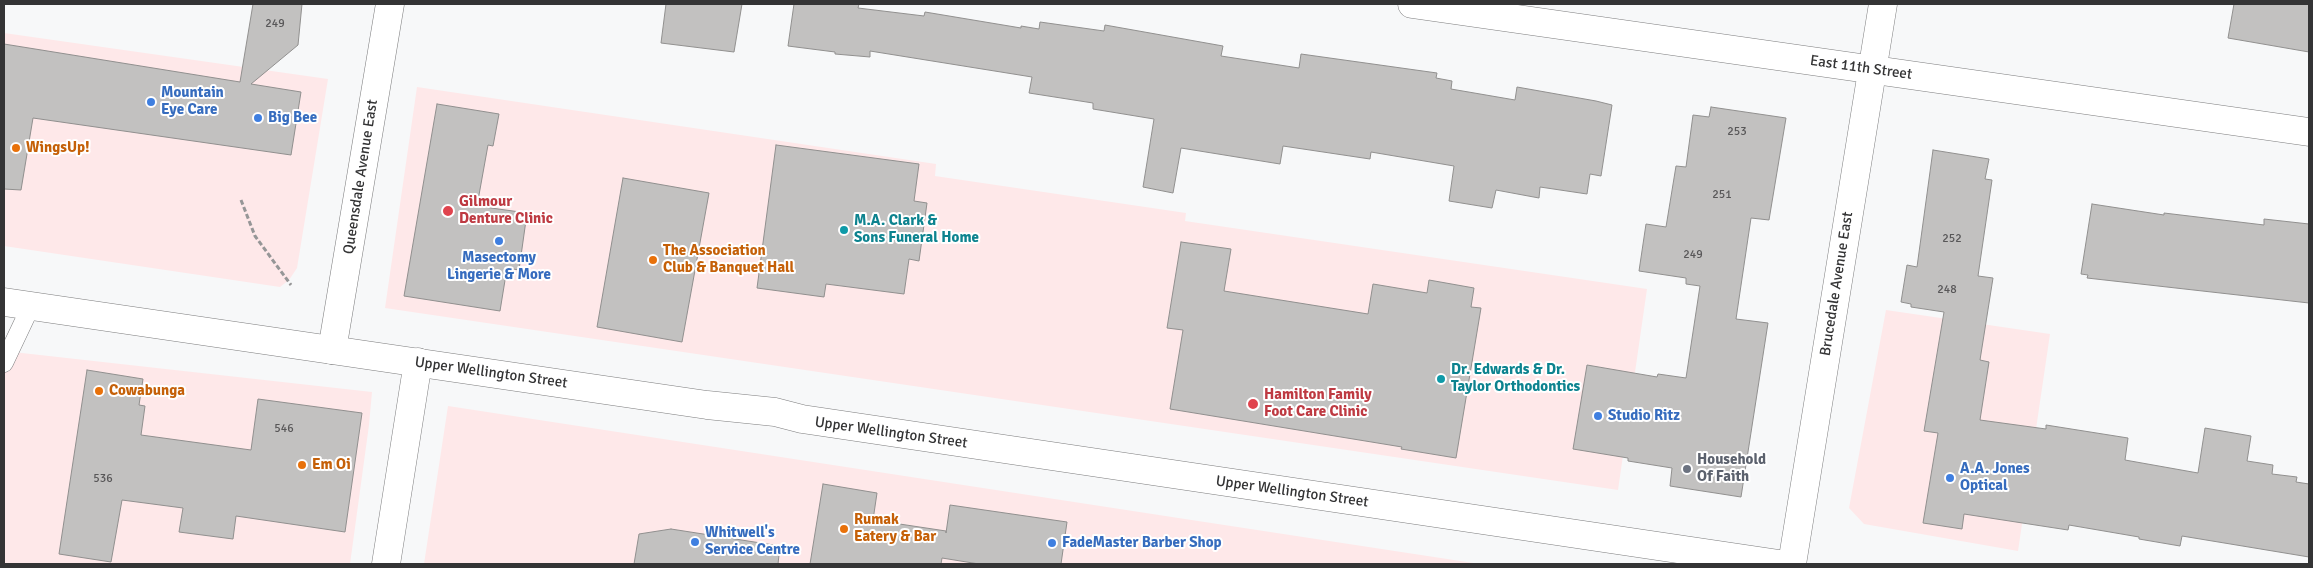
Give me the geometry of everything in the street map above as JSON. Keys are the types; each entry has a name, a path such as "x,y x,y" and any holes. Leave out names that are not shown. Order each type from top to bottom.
{"street":[{"name":"Queensdale Avenue East","path":"332,350 390,4"},
{"name":"East 11th Street","path":"1412,4 2309,132"},
{"name":"Brucedale Avenue East","path":"1792,564 1883,4"},
{"name":"Upper Wellington Street","path":"4,302 708,405 775,412 812,421 1779,564"},
{"path":"386,564 418,362"}],"lane":[{"path":"4,364 31,306"}],"path":[{"path":"241,200 255,236 291,285"}],"shaded area":[{"path":"4,33 328,79 297,268 289,280 280,287 4,246"},
{"path":"417,87 936,164 935,176 1186,213 1185,221 1647,289 1618,490 385,308"},
{"path":"1886,310 2050,334 2018,551 1864,524 1849,508"},
{"path":"4,351 372,392 350,564 4,564"},
{"path":"448,406 1185,519 1480,564 424,564"}],"building":[{"path":"253,4 302,4 298,45 251,84 301,92 291,155 33,118 21,190 4,189 4,44 240,82"},
{"path":"666,4 742,4 734,52 661,43"},
{"path":"794,4 859,4 858,8 924,16 925,12 1021,28 1021,26 1039,29 1040,22 1104,31 1105,25 1223,46 1221,56 1299,68 1301,54 1437,73 1436,78 1452,81 1451,89 1515,100 1517,87 1596,101 1612,105 1601,176 1590,174 1587,194 1540,187 1539,198 1496,190 1492,208 1449,201 1454,166 1371,152 1370,159 1283,146 1280,164 1181,148 1173,193 1143,187 1154,119 1093,109 1093,103 1029,93 1032,77 870,51 870,57 835,54 835,52 788,46"},
{"path":"2234,4 2309,4 2309,52 2228,38"},
{"name":"Gilmour Denture Clinic","path":"437,104 499,114 493,146 488,145 477,206 527,213 519,270 507,268 500,311 404,296"},
{"path":"1711,107 1786,118 1769,220 1751,218 1736,319 1768,323 1741,497 1670,486 1672,468 1628,461 1628,458 1573,449 1587,365 1657,377 1658,374 1686,378 1700,286 1686,284 1686,278 1639,271 1646,224 1666,227 1676,166 1686,167 1693,115 1709,117"},
{"name":"M.A. Clark & Sons Funeral Home","path":"776,145 919,164 914,201 927,203 919,261 909,259 904,294 826,284 824,297 757,288"},
{"path":"1933,150 1989,159 1985,179 1992,180 1978,276 1993,278 1980,360 1989,362 1980,420 2046,429 2046,425 2128,438 2125,460 2198,473 2205,428 2251,436 2247,461 2273,465 2272,474 2297,477 2296,482 2309,484 2309,557 2182,536 2180,546 2069,525 2068,530 1964,514 1962,529 1923,523 1938,433 1924,431 1944,312 1911,307 1911,304 1901,302 1907,265 1917,267"},
{"name":"The Association Club & Banquet Hall","path":"623,178 709,193 682,342 597,327"},
{"path":"2092,204 2164,215 2164,213 2264,225 2264,219 2309,224 2309,303 2087,278 2088,275 2081,274"},
{"path":"1181,242 1231,249 1224,291 1368,314 1373,284 1427,293 1429,280 1474,288 1471,307 1481,308 1456,458 1401,449 1402,447 1170,409 1183,330 1167,328"},
{"path":"87,370 143,379 139,405 145,406 141,435 251,450 258,399 362,413 345,532 236,516 233,539 179,532 183,508 122,500 111,562 59,554"},
{"path":"823,484 877,493 873,520 946,531 946,533 950,505 1067,522 1061,564 979,564 942,558 941,564 810,564"},
{"name":"Whitwell's Service Centre","path":"671,529 780,546 778,564 634,564 639,534"}],"place":[{"name":"Mountain Eye Care","path":"151,102"},
{"name":"Big Bee","path":"258,118"},
{"name":"WingsUp!","path":"16,148"},
{"name":"Gilmour Denture Clinic","path":"448,211"},
{"name":"M.A. Clark & Sons Funeral Home","path":"844,230"},
{"name":"Masectomy Lingerie & More","path":"499,241"},
{"name":"The Association Club & Banquet Hall","path":"653,260"},
{"name":"Dr. Edwards & Dr. Taylor Orthodontics","path":"1441,379"},
{"name":"Cowabunga","path":"99,391"},
{"name":"Hamilton Family Foot Care Clinic","path":"1253,404"},
{"name":"Studio Ritz","path":"1598,416"},
{"name":"Em Oi","path":"302,465"},
{"name":"Household Of Faith","path":"1687,469"},
{"name":"A.A. Jones Optical","path":"1950,478"},
{"name":"Rumak Eatery & Bar","path":"844,529"},
{"name":"Whitwell's Service Centre","path":"695,542"},
{"name":"FadeMaster Barber Shop","path":"1052,543"}]}
